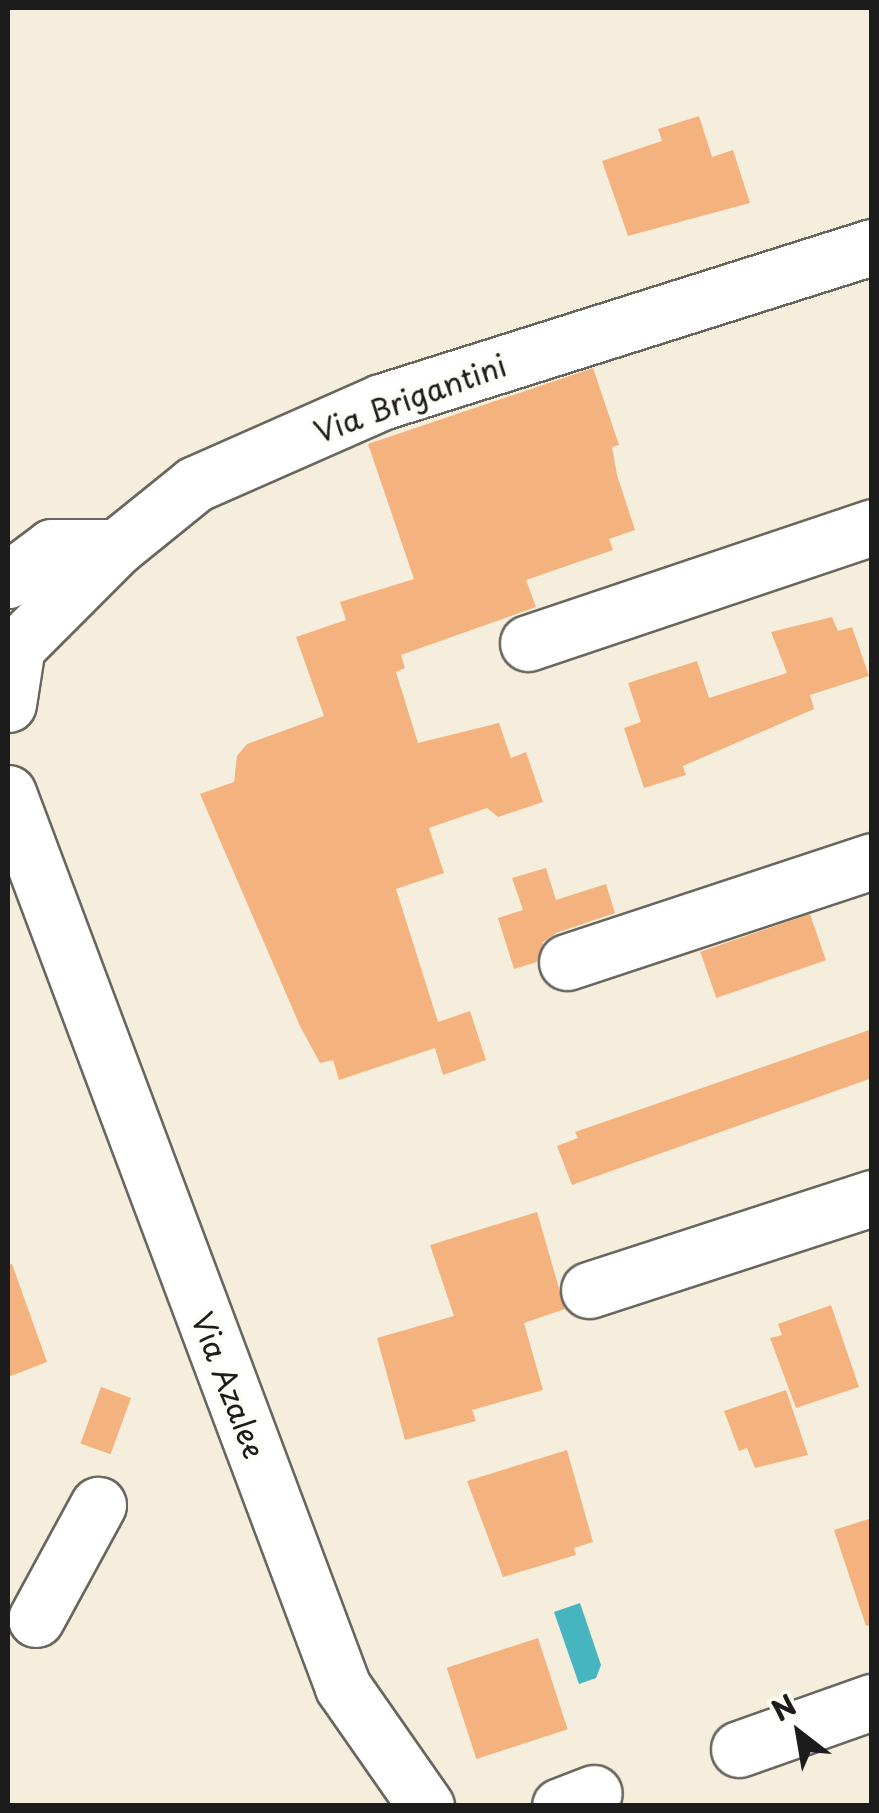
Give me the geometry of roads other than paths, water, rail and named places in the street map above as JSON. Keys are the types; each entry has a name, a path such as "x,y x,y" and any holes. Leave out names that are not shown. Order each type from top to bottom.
{"street":[{"name":"Via Brigantini","path":"12,651 117,547 195,484 382,402 872,246"},
{"path":"528,644 872,527"},
{"path":"8,580 52,547 117,547"},
{"path":"8,704 12,651"},
{"name":"Via Azalee","path":"8,793 343,1687 426,1806"},
{"path":"567,962 872,861"},
{"path":"8,912 64,946"},
{"path":"589,1290 872,1198"},
{"path":"36,1619 98,1506"},
{"path":"738,1748 872,1702"}],"water":[{"path":"580,1603 601,1665 596,1678 579,1684 554,1612"}]}
